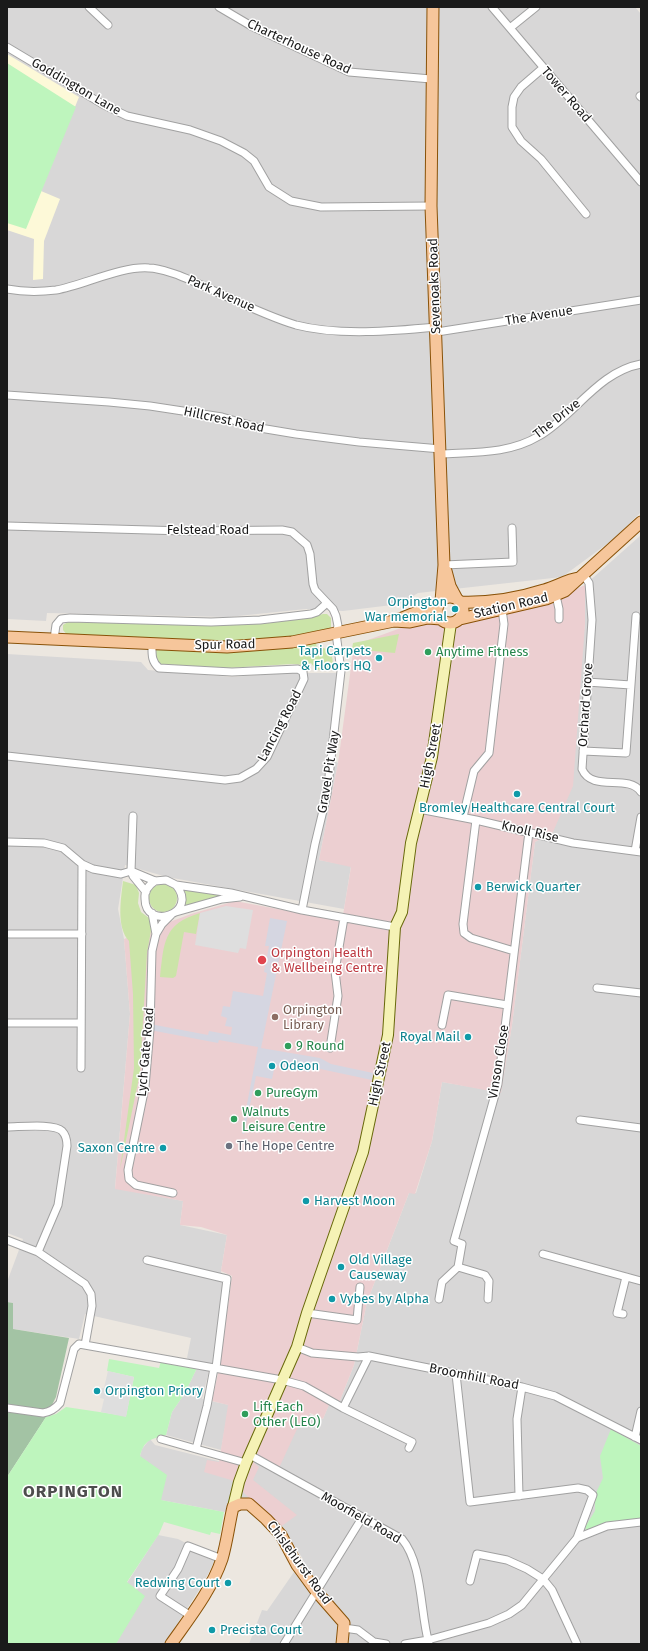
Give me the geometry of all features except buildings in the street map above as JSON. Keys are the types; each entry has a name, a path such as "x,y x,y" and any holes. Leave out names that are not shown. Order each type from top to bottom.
{"main road":[{"name":"Sevenoaks Road","path":"433,7 431,79 431,206 444,565 440,603"},
{"name":"Station Road","path":"451,620 546,599 566,580 581,576 641,522"},
{"name":"Sevenoaks Road","path":"444,565 450,586 459,601"},
{"name":"Station Road","path":"459,601 483,602 538,592 555,591"},
{"path":"448,598 459,601 463,610 451,620 438,612 440,603 448,598"},
{"name":"Spur Road","path":"394,622 408,614 440,603"},
{"name":"Spur Road","path":"7,636 227,647 292,642 394,622 410,622 428,618 451,620"},
{"path":"233,1507 240,1504 249,1504"},
{"name":"Chislehurst Road","path":"249,1504 281,1535 297,1564 316,1591 344,1623 344,1628"},
{"name":"High Street","path":"171,1644 206,1593 222,1559 233,1507"},
{"path":"342,1644 344,1628"}],"street":[{"path":"89,7 108,25"},
{"name":"Charterhouse Road","path":"219,7 254,27 349,72 431,79"},
{"name":"Tower Road","path":"492,7 641,182"},
{"path":"510,28 536,7"},
{"name":"Goddington Lane","path":"7,47 126,116 190,130 220,141 244,153 254,161 270,187 291,201 321,207 431,206"},
{"path":"543,68 521,87 516,94 512,107 512,127 521,140 541,159 586,214"},
{"name":"Park Avenue","path":"7,289 21,291 57,290 134,269 148,268 162,270 178,275 274,318 298,325 333,330 436,330"},
{"name":"The Avenue","path":"436,330 641,300"},
{"name":"The Drive","path":"441,452 503,450 523,444 547,430 605,380 632,366 641,364"},
{"name":"Hillcrest Road","path":"7,395 150,406 222,417 260,428 296,434 441,452"},
{"name":"Felstead Road","path":"7,526 177,531 282,530 292,532 307,545 310,554 313,584 318,595 327,603 336,616 338,626 336,633"},
{"path":"444,565 513,562 512,528"},
{"name":"Orchard Grove","path":"581,576 589,583 592,620 582,769 585,776 590,780 627,784 638,787 641,792"},
{"path":"555,591 560,609 559,618"},
{"name":"Spur Road","path":"54,639 56,625 61,619 211,622 260,620 311,614 317,612 327,603"},
{"path":"464,817 474,771 489,752 504,624 502,608"},
{"path":"583,750 626,754 636,616"},
{"name":"High Street","path":"233,1507 239,1482 248,1459 297,1347 307,1313 365,1143 388,1035 395,927 402,912 411,843 432,757 451,636 451,620"},
{"name":"Gravel Pit Way","path":"302,910 331,771 341,677 340,654 336,633"},
{"name":"Lancing Road","path":"7,756 225,780 240,778 256,769 267,757 304,679 303,672 298,669 232,672 159,668 154,664 152,658 152,644"},
{"path":"587,682 631,685"},
{"name":"Knoll Rise","path":"420,809 464,817 573,842 638,852"},
{"path":"133,816 131,871 133,876 146,892"},
{"path":"638,852 641,816"},
{"path":"476,820 463,924 464,933 471,938 514,950"},
{"name":"Vinson Close","path":"458,1267 462,1244 454,1241 498,1084 529,832"},
{"path":"7,842 44,843 63,848 82,864 93,869 121,874 131,871 155,881 166,880 176,885 231,893 242,897 302,910 395,927"},
{"path":"81,1068 82,864"},
{"path":"155,881 149,886 146,892 146,905 152,913 163,917 222,899 242,897"},
{"path":"174,913 180,905 182,899 181,892 176,885"},
{"name":"Lych Gate Road","path":"152,913 156,934"},
{"name":"Lych Gate Road","path":"173,1193 136,1185 129,1179 128,1170 145,1087 150,1028 152,951 156,934 162,924 174,913"},
{"path":"330,1048 338,996 335,971 344,918"},
{"path":"9,934 82,934"},
{"path":"597,988 641,993"},
{"path":"442,1025 448,995 507,1005"},
{"path":"7,1023 81,1023"},
{"path":"580,1120 641,1128"},
{"path":"7,1127 53,1127 62,1131 66,1137 67,1146 58,1205 38,1252"},
{"path":"7,1240 38,1252 85,1284 90,1294 92,1306 86,1345"},
{"path":"543,1254 641,1282"},
{"path":"147,1260 227,1279 215,1368 196,1449"},
{"path":"439,1299 442,1282 458,1267 485,1275 489,1281 488,1299"},
{"path":"623,1314 618,1313 626,1277"},
{"path":"307,1313 357,1320 360,1287"},
{"path":"7,1408 43,1413 56,1407 60,1403 74,1349 79,1344 282,1380 304,1386 343,1408 412,1442 409,1448"},
{"name":"Broomhill Road","path":"297,1347 312,1353 358,1357 369,1356 522,1387 555,1396 638,1438"},
{"path":"343,1408 369,1356"},
{"path":"405,1644 429,1642 490,1623 509,1614 522,1605 577,1538 593,1495 588,1490 578,1488 470,1502 456,1374"},
{"path":"519,1496 518,1419 522,1387"},
{"path":"638,1438 641,1412"},
{"name":"Moorfield Road","path":"161,1439 196,1449 248,1459 402,1539 410,1548 414,1562 429,1642"},
{"name":"Chislehurst Road","path":"239,1482 243,1495 249,1504"},
{"path":"284,1644 316,1591 342,1553 362,1518"},
{"path":"577,1538 607,1526 641,1522"},
{"path":"191,1616 160,1596 178,1569 188,1546 222,1559"},
{"path":"470,1581 477,1554 507,1560 527,1569 543,1579 552,1590 576,1644"},
{"path":"344,1628 358,1630 374,1642 386,1644"}],"shaded area":[{"path":"7,7 635,7 641,14 641,512 615,538 562,577 418,593 400,604 343,611 306,609 228,617 47,613 46,621 7,619"},
{"path":"7,54 79,97 41,191 60,199 44,241 43,279 33,280 34,239 7,230"},
{"path":"641,535 641,1644 249,1644 262,1610 267,1611 303,1559 281,1527 251,1500 224,1512 161,1500 140,1456 142,1449 150,1439 155,1445 250,1469 276,1402 323,1419 329,1404 337,1408 354,1365 367,1302 409,1193 416,1193 432,1141 442,1082 501,1092 512,1025 535,842 553,832 585,624 585,585"},
{"path":"585,585 585,624 573,786 553,832 535,842 512,1025 501,1093 442,1082 432,1141 415,1194 409,1193 367,1302 354,1365 337,1408 329,1405 323,1419 310,1413 308,1417 303,1416 279,1468 257,1456 254,1463 259,1467 253,1480 297,1515 279,1528 231,1480 204,1472 207,1460 219,1462 228,1405 212,1401 220,1364 232,1276 221,1271 227,1235 201,1227 180,1225 183,1201 115,1189 130,1014 124,939 191,914 235,901 342,921 351,867 319,860 338,763 354,645 420,621 453,626 556,598"},
{"path":"7,654 141,662 148,670 231,677 291,673 339,673 327,757 338,763 319,860 351,866 344,909 167,877 125,865 118,909 124,939 130,1014 115,1188 183,1201 180,1225 227,1235 221,1271 224,1285 214,1363 209,1371 202,1399 229,1405 221,1450 166,1435 172,1412 185,1393 197,1368 187,1358 191,1338 85,1314 79,1339 13,1329 13,1303 7,1302 7,1282 23,1239 7,1233"},
{"path":"226,906 253,910 246,949 240,948 238,953 195,945 200,913"},
{"path":"270,918 287,921 261,1048 320,1058 331,1064 373,1073 372,1080 311,1067 309,1072 275,1065 272,1079 256,1076 244,1134 242,1133 242,1130 258,1047 219,1040 218,1043 150,1030 150,1024 208,1035 209,1031 231,1035 232,1027 225,1026 227,1018 221,1016 223,1006 230,1007 233,991 263,996 267,973 264,972 269,946 265,946"},
{"path":"108,1371 134,1377 126,1417 101,1412 104,1399 100,1398"},
{"path":"158,1535 178,1539 216,1558 203,1584 164,1644 116,1644 122,1631 127,1583"}],"green space":[{"path":"7,63 76,107 26,229 7,223"},
{"path":"327,614 331,618 331,627 329,631 263,640 228,642 68,636 63,630 63,625 68,622 227,625"},
{"path":"399,634 395,653 352,649 353,643"},
{"path":"316,643 317,648 326,649 331,653 333,668 316,670 311,663 306,665 292,664 227,668 161,664 157,661 155,653 156,649 225,651"},
{"path":"123,881 136,885 139,893 138,903 141,912 149,918 152,925 147,953 140,1073 120,1169 134,1068 133,994 129,941 122,928 120,912"},
{"path":"163,884 169,885 173,888 176,892 176,904 173,908 169,911 163,912 157,911 153,908 150,904 149,898 150,892 153,888 157,885"},
{"path":"184,888 226,896 184,908 186,896"},
{"path":"200,913 196,934 184,932 176,976 173,978 160,977 165,945 172,929 179,923"},
{"path":"7,1302 13,1303 13,1329 69,1338 56,1397 46,1417 7,1477"},
{"path":"109,1359 159,1368 161,1361 197,1368 185,1393 172,1412 166,1435 146,1443 140,1456 167,1475 161,1500 224,1512 220,1534 211,1532 210,1535 164,1522 159,1534 127,1582 145,1596 116,1644 7,1644 7,1477 46,1417 56,1414 66,1407 126,1416 134,1377 107,1371"},
{"path":"611,1429 641,1446 641,1518 605,1523 586,1530 585,1527 595,1511 595,1495 603,1478 600,1456"}],"place":[{"name":"Orpington War memorial","path":"455,609"},
{"name":"Anytime Fitness","path":"428,652"},
{"name":"Tapi Carpets & Floors HQ","path":"379,658"},
{"name":"Bromley Healthcare Central Court","path":"517,794"},
{"name":"Berwick Quarter","path":"478,887"},
{"name":"Orpington Health & Wellbeing Centre","path":"262,960"},
{"name":"Orpington Library","path":"275,1017"},
{"name":"Royal Mail","path":"468,1037"},
{"name":"9 Round","path":"288,1046"},
{"name":"Odeon","path":"272,1066"},
{"name":"PureGym","path":"258,1093"},
{"name":"Walnuts Leisure Centre","path":"234,1119"},
{"name":"The Hope Centre","path":"229,1146"},
{"name":"Saxon Centre","path":"163,1148"},
{"name":"Harvest Moon","path":"306,1201"},
{"name":"Old Village Causeway","path":"341,1267"},
{"name":"Vybes by Alpha","path":"332,1299"},
{"name":"Orpington Priory","path":"97,1391"},
{"name":"Lift Each Other (LEO)","path":"245,1414"},
{"name":"Redwing Court","path":"228,1583"},
{"name":"Precista Court","path":"212,1630"}],"district":[{"name":"ORPINGTON","path":"73,1492"}]}
